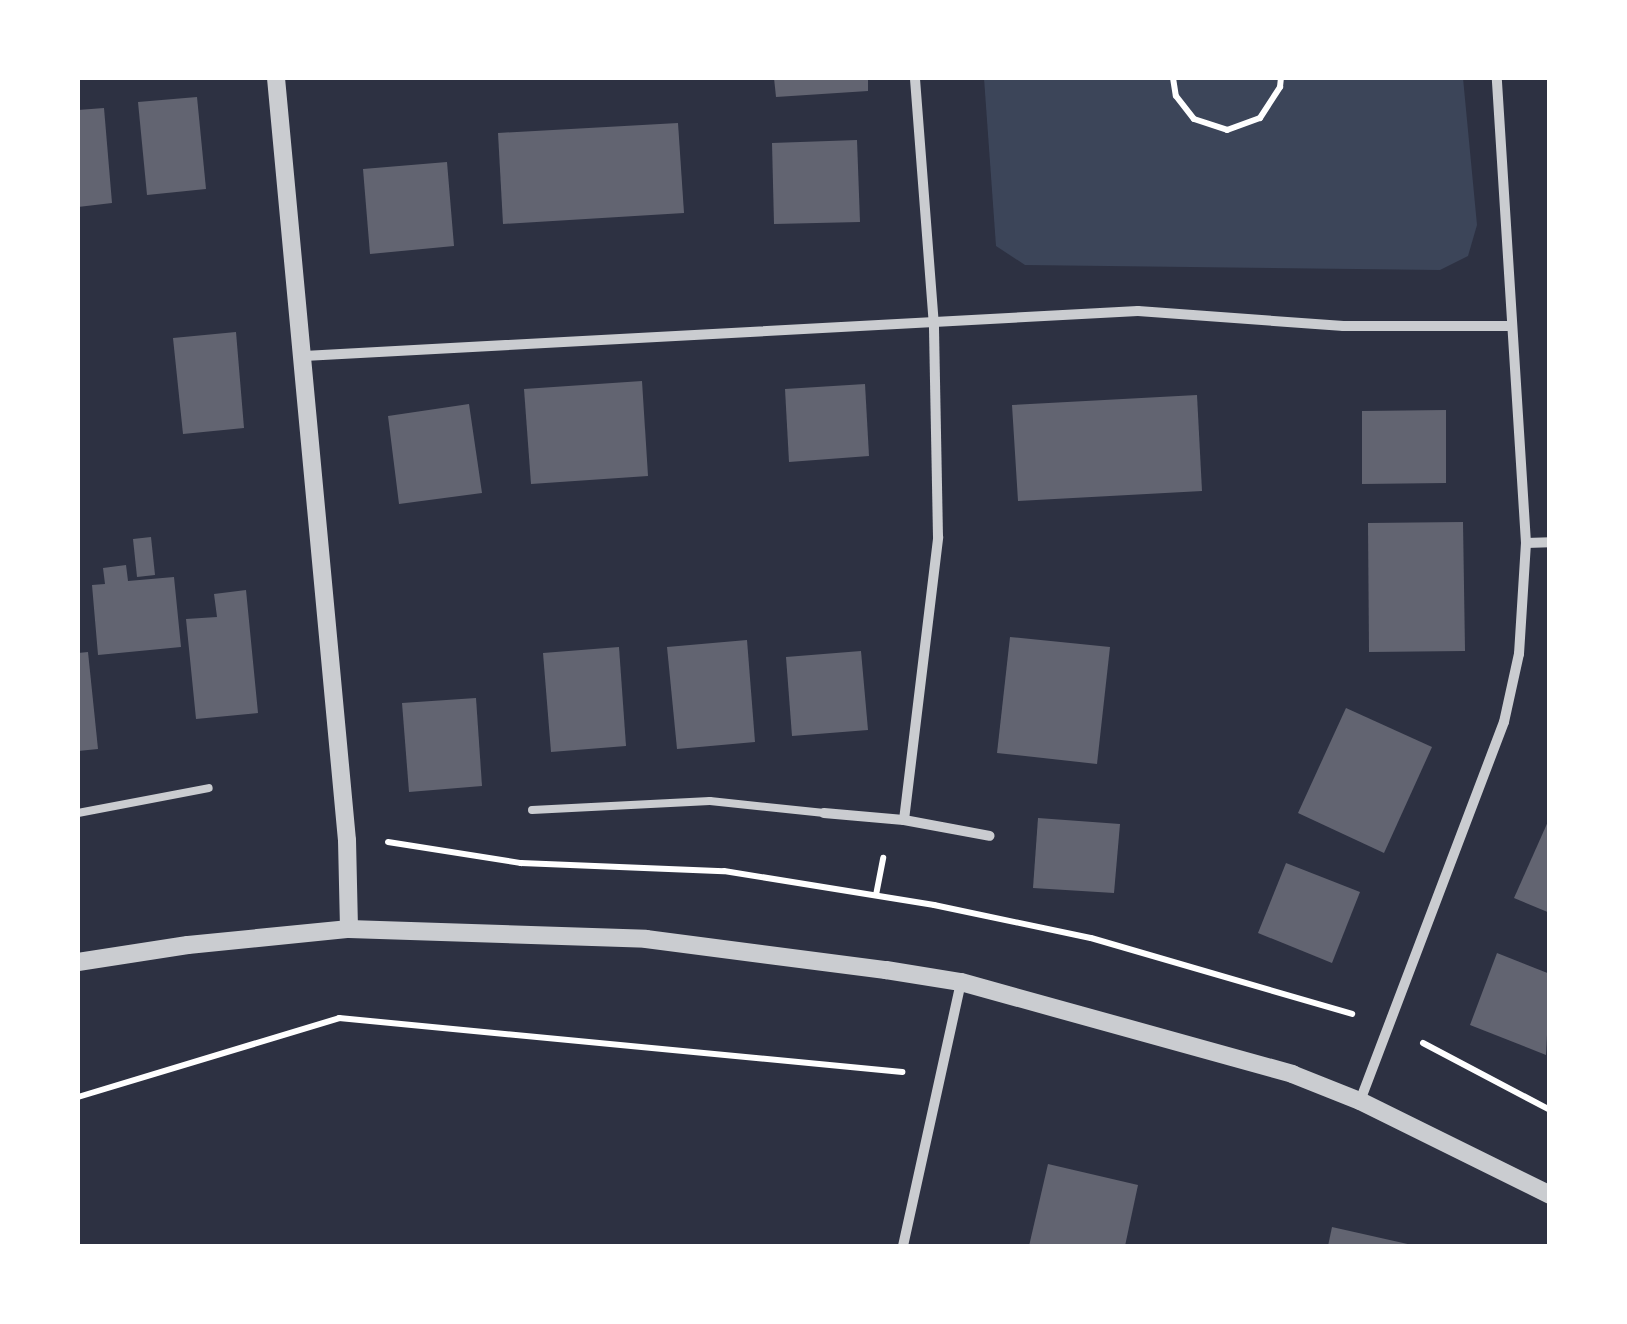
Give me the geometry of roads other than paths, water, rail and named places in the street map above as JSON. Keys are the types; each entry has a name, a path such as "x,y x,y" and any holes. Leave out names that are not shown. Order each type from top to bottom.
{"street":[{"path":"276,78 347,840 348,929"},
{"path":"904,820 938,537 934,326 915,78"},
{"path":"1360,1100 1504,722 1519,654 1526,543 1497,78"},
{"path":"304,356 934,326 1138,311 1343,326 1512,326"},
{"path":"1526,543 1550,542"},
{"path":"824,812 904,820 990,836"},
{"path":"78,962 188,945 348,929 646,939 961,982 1292,1074 1360,1100 1550,1195"},
{"path":"903,1246 961,982"}],"lane":[{"path":"78,813 209,788"},
{"path":"532,810 710,801 824,812"}]}
